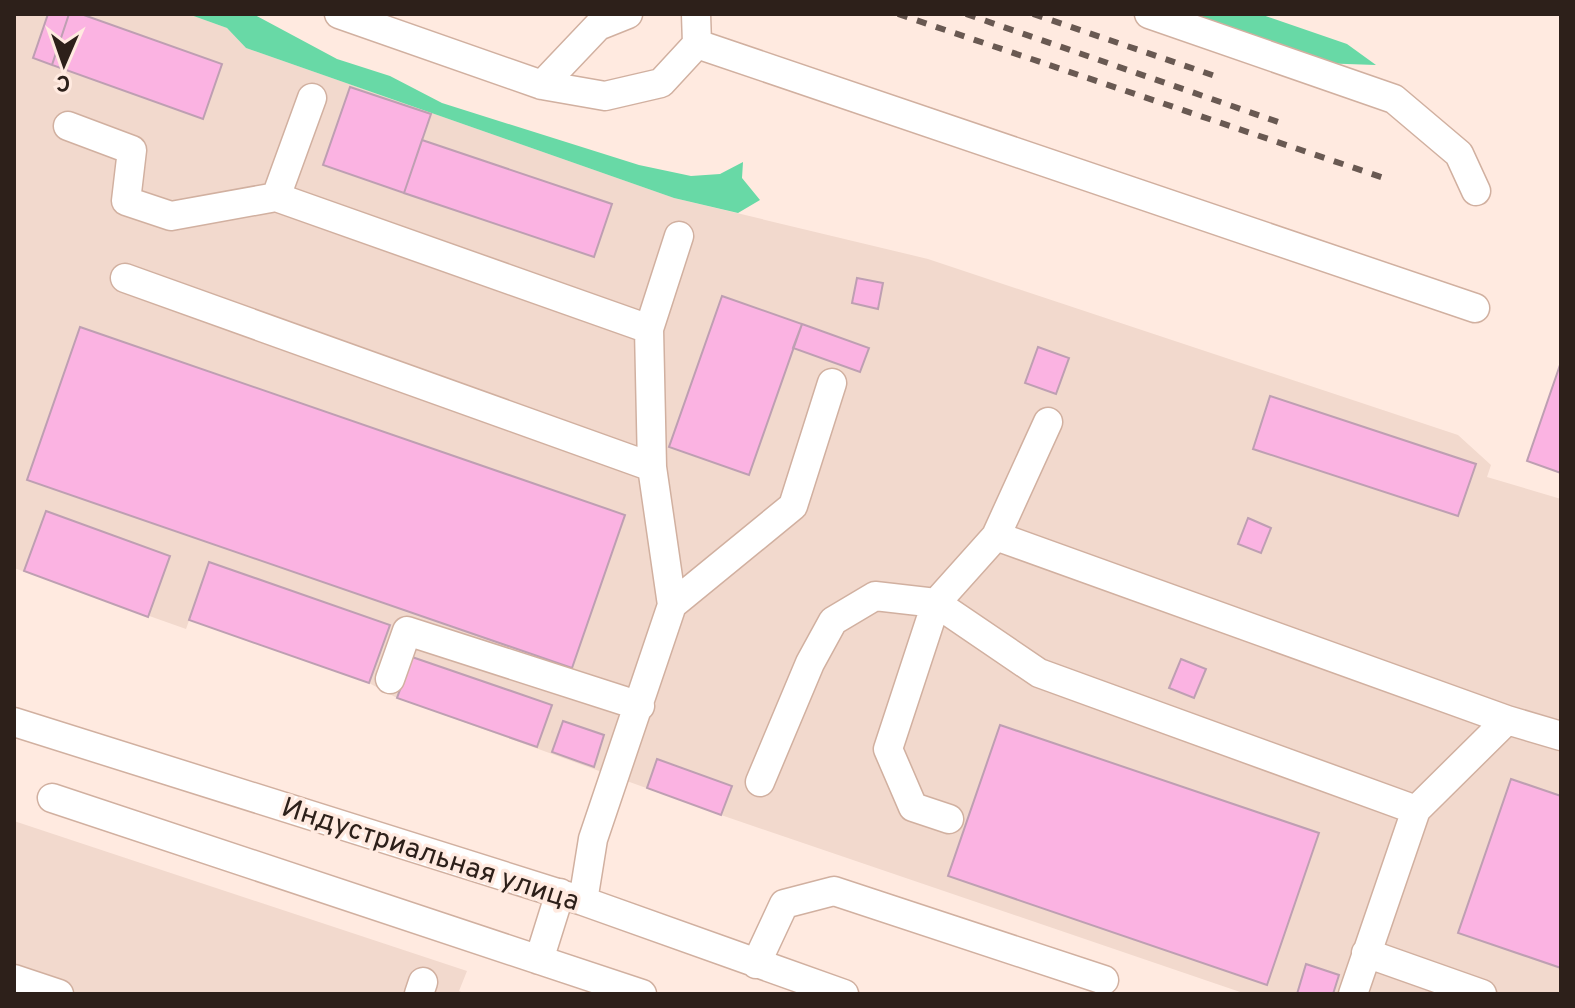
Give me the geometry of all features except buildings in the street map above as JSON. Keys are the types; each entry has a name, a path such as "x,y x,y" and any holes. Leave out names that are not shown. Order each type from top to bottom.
{"street":[{"path":"339,14 542,85 605,96 661,83 697,44 696,14"},
{"path":"542,85 598,26 628,14"},
{"path":"1149,14 1394,99 1459,154 1476,191"},
{"path":"697,44 1475,308"},
{"path":"276,197 312,98"},
{"path":"68,126 132,150 126,201 171,216 276,197 649,329"},
{"path":"539,960 572,897 640,706 672,605 652,467 649,329 679,236"},
{"path":"125,278 652,467"},
{"path":"672,605 793,506 832,383"},
{"path":"949,819 913,807 888,749 936,603 996,536 1048,422"},
{"path":"996,536 1507,720 1561,736"},
{"path":"760,782 810,663 833,621 875,596 936,603 1039,673 1416,810"},
{"path":"390,679 407,631 640,706"},
{"path":"1353,994 1416,810 1507,720"},
{"name":"Индустриальная улица","path":"14,722 572,897 756,964 814,989 844,994"},
{"path":"52,798 642,994"},
{"path":"756,964 784,904 834,891 1104,980"},
{"path":"1366,953 1482,994"},
{"path":"14,979 59,994"}],"shaded area":[{"path":"14,14 188,14 227,28 246,48 674,198 928,259 1458,435 1491,465 1487,477 1561,499 1561,994 1246,994 721,815 397,698 369,683 389,625 210,562 186,629 14,568"},
{"path":"14,821 467,971 459,991 466,994 14,994"}],"green space":[{"path":"188,14 253,14 337,59 390,76 442,103 639,165 691,176 720,174 743,162 742,178 760,200 738,213 674,198 246,48 227,28"},
{"path":"1185,14 1260,14 1347,44 1376,65 1318,63"}],"railway":[{"path":"898,14 1387,179"},
{"path":"966,14 1284,124"},
{"path":"1033,14 1221,78"}]}
